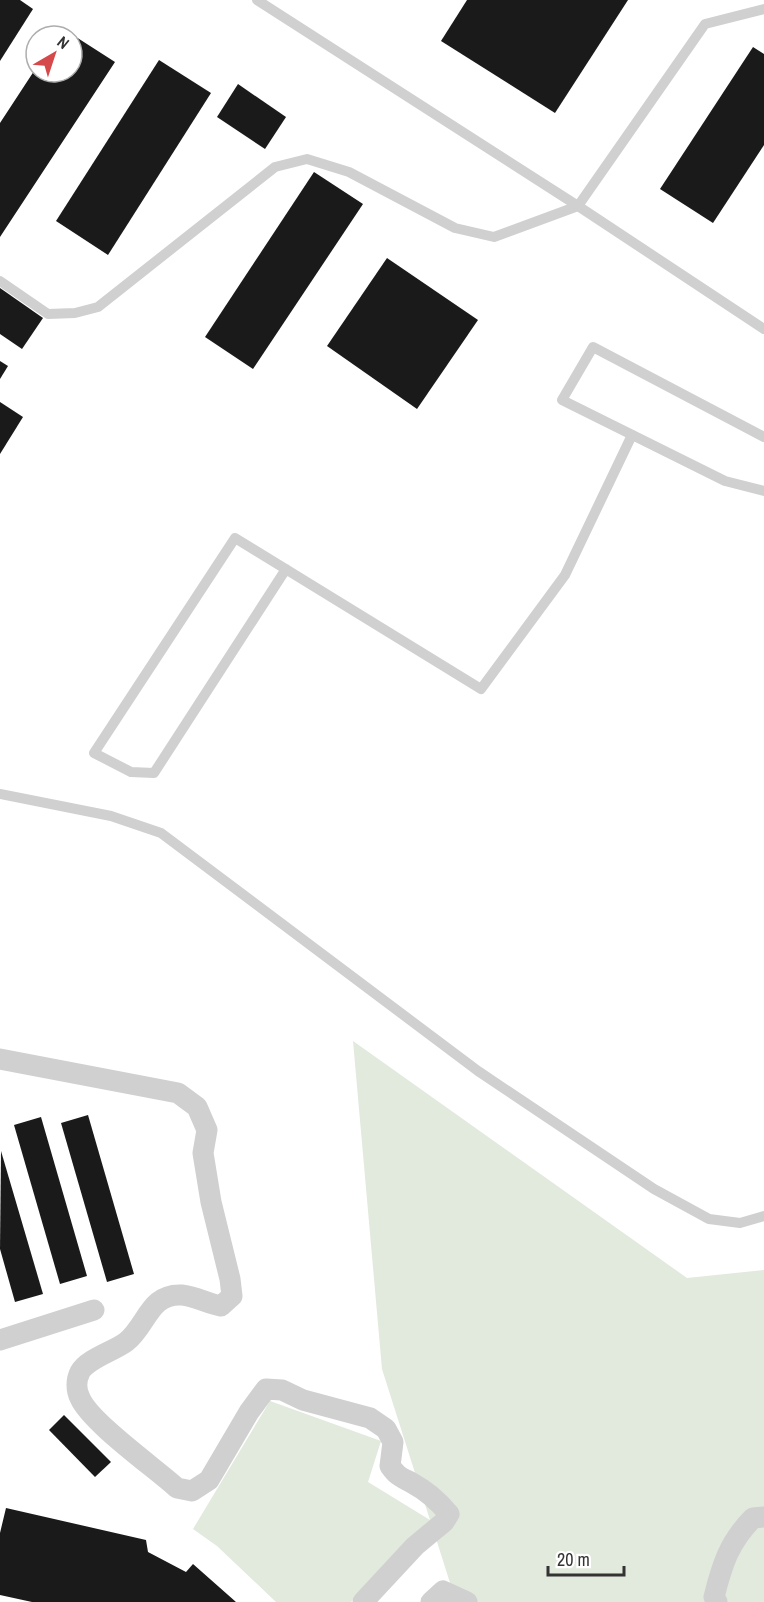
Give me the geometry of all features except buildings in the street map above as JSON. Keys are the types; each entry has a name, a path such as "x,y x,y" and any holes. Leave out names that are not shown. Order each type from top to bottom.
{"street":[{"path":"0,1059 178,1093 197,1107 207,1130 203,1153 211,1203 232,1296 221,1306 183,1295 167,1296 156,1302 142,1324 126,1342 81,1370 76,1384 80,1400 100,1424 177,1488 192,1491 209,1480 249,1412 266,1389 282,1390 303,1400 370,1418 386,1429 393,1442 390,1466 399,1477 439,1502 449,1515 444,1522 415,1546 363,1602"},
{"path":"0,1340 94,1310"},
{"path":"717,1602 714,1597 722,1563 741,1530 753,1518 764,1517"},
{"path":"431,1602 443,1591 467,1602"}],"lane":[{"path":"257,0 578,206 764,329"},
{"path":"0,281 48,314 75,313 98,307 275,167 307,159 349,172 455,228 494,237 578,206 705,24 764,9"},
{"path":"764,437 593,347 562,400 725,481 764,491"},
{"path":"286,569 154,773 131,772 94,753 235,538 286,569 481,689 565,575 632,435"},
{"path":"0,794 111,816 161,833 478,1071 654,1189 709,1219 740,1223 764,1216"}],"shaded area":[{"path":"353,1041 687,1278 764,1270 764,1602 443,1602 451,1586 433,1529 351,1602 276,1602 217,1546 193,1529 270,1401 381,1441 368,1482 430,1520 382,1369"}]}
